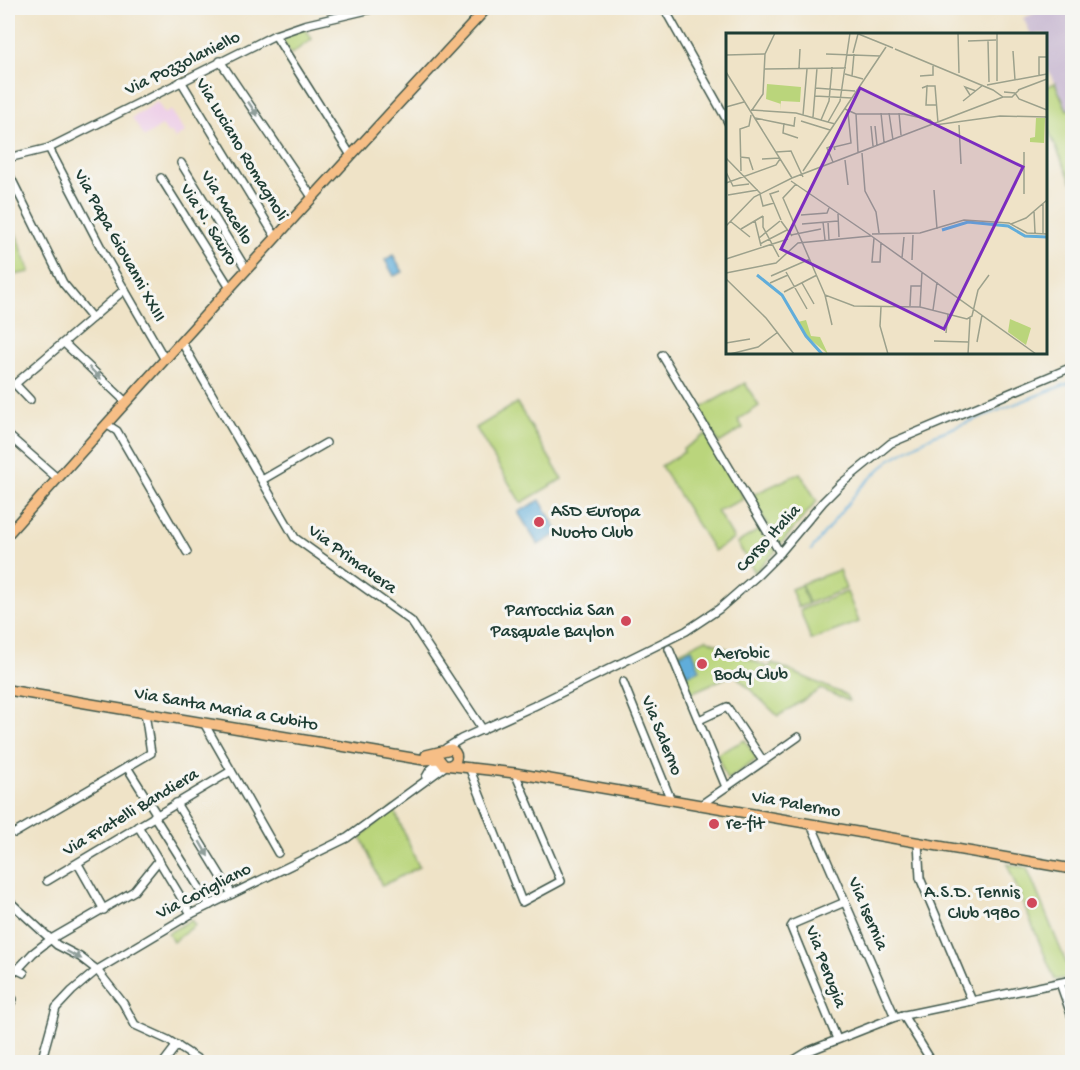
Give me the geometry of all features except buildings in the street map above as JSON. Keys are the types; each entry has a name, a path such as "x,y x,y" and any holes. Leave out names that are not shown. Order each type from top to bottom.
{"main road":[{"path":"8,534 275,236 487,8"},
{"name":"Via Santa Maria a Cubito","path":"8,690 408,757 444,758"},
{"path":"444,758 451,748 470,767"},
{"path":"408,757 444,758 454,762 457,756"},
{"name":"Via Palermo","path":"444,758 470,767 1072,869"}],"street":[{"name":"Via Pozzolaniello","path":"8,158 49,148 274,35 304,25 376,8"},
{"path":"664,8 726,118"},
{"path":"274,35 350,154"},
{"path":"220,61 312,197"},
{"name":"Via Luciano Romagnoli","path":"181,81 275,236"},
{"name":"Via Papa Giovanni XXIII","path":"49,148 164,358"},
{"name":"Via Macello","path":"181,163 246,269"},
{"path":"8,172 63,283 92,318"},
{"name":"Via N. Sauro","path":"161,178 230,288"},
{"path":"30,400 15,384 125,289"},
{"name":"Via Primavera","path":"181,341 295,538 411,621 483,730"},
{"path":"64,343 126,402"},
{"path":"662,355 780,553"},
{"name":"Corso Italia","path":"483,730 703,621 736,595 780,553 842,483 891,443 1072,367"},
{"path":"106,424 117,431 187,552"},
{"path":"8,435 57,478"},
{"path":"262,480 326,443"},
{"path":"669,649 726,787"},
{"name":"Via Salerno","path":"623,682 671,800"},
{"path":"699,720 727,707 763,761"},
{"path":"15,833 151,753 146,713"},
{"path":"204,723 278,853"},
{"path":"457,756 463,743 483,730"},
{"path":"420,783 461,739 483,730"},
{"path":"699,806 798,737"},
{"path":"420,783 444,758"},
{"path":"424,759 430,770"},
{"path":"127,766 210,905"},
{"path":"470,767 522,902 561,881 515,773"},
{"name":"Via Fratelli Bandiera","path":"47,881 231,771"},
{"name":"Via Corigliano","path":"41,1062 56,1008 97,970 191,914 347,838 420,783"},
{"path":"176,803 232,894"},
{"name":"Via Isernia","path":"811,824 899,1016 932,1062"},
{"path":"138,826 191,914"},
{"path":"918,842 920,878 972,1001"},
{"path":"8,965 21,971 33,953 51,939 134,891 159,860"},
{"path":"78,864 104,909"},
{"path":"8,900 51,939 97,970 123,1003 135,1025 177,1045 202,1062"},
{"name":"Via Perugia","path":"837,1039 791,927 793,924 845,902"},
{"path":"791,1062 837,1039 899,1016 1072,980"},
{"path":"1060,983 1072,1017"},
{"path":"8,1008 13,999"},
{"path":"164,1062 177,1045"}],"shaded area":[{"path":"1048,8 1072,8 1072,108 1067,110 1047,67 1047,33 1030,33 1023,18"},
{"path":"157,102 165,114 171,110 185,132 175,139 171,132 168,134 162,126 145,137 132,118"}],"green space":[{"path":"304,27 312,39 291,54 280,37"},
{"path":"1055,83 1067,110 1072,108 1072,183 1047,127 1047,87"},
{"path":"8,212 30,272 8,276"},
{"path":"745,383 759,406 738,420 743,428 719,443 699,409"},
{"path":"517,403 562,479 521,503 476,428"},
{"path":"706,434 744,499 717,511 734,539 714,551 661,466 684,452 683,449"},
{"path":"800,473 817,501 780,545 750,496"},
{"path":"762,528 776,551 755,572 737,543"},
{"path":"839,570 846,589 809,603 801,584"},
{"path":"801,585 808,604 798,607 791,589"},
{"path":"847,592 859,622 811,640 800,610"},
{"path":"706,639 769,668 772,663 846,695 849,701 821,689 778,716 734,674 691,693 675,654"},
{"path":"745,740 757,759 727,780 717,754"},
{"path":"393,807 419,867 382,886 361,837"},
{"name":"A.S.D. Tennis Club 1980","path":"1007,864 1027,868 1072,977 1055,980"},
{"path":"191,920 195,925 173,942 168,933"}],"water":[{"path":"393,255 403,272 394,276 385,260"},
{"name":"ASD Europa Nuoto Club","path":"540,500 559,533 538,545 518,512"},
{"path":"692,649 700,670 686,675 678,655"}],"waterway":[{"path":"811,550 860,488 891,459 932,436 1072,382"}],"place":[{"name":"ASD Europa Nuoto Club","path":"539,522"},
{"name":"Parrocchia San Pasquale Baylon","path":"626,621"},
{"name":"Aerobic Body Club","path":"702,664"},
{"name":"re-fit","path":"714,824"},
{"name":"A.S.D. Tennis Club 1980","path":"1032,903"}]}
